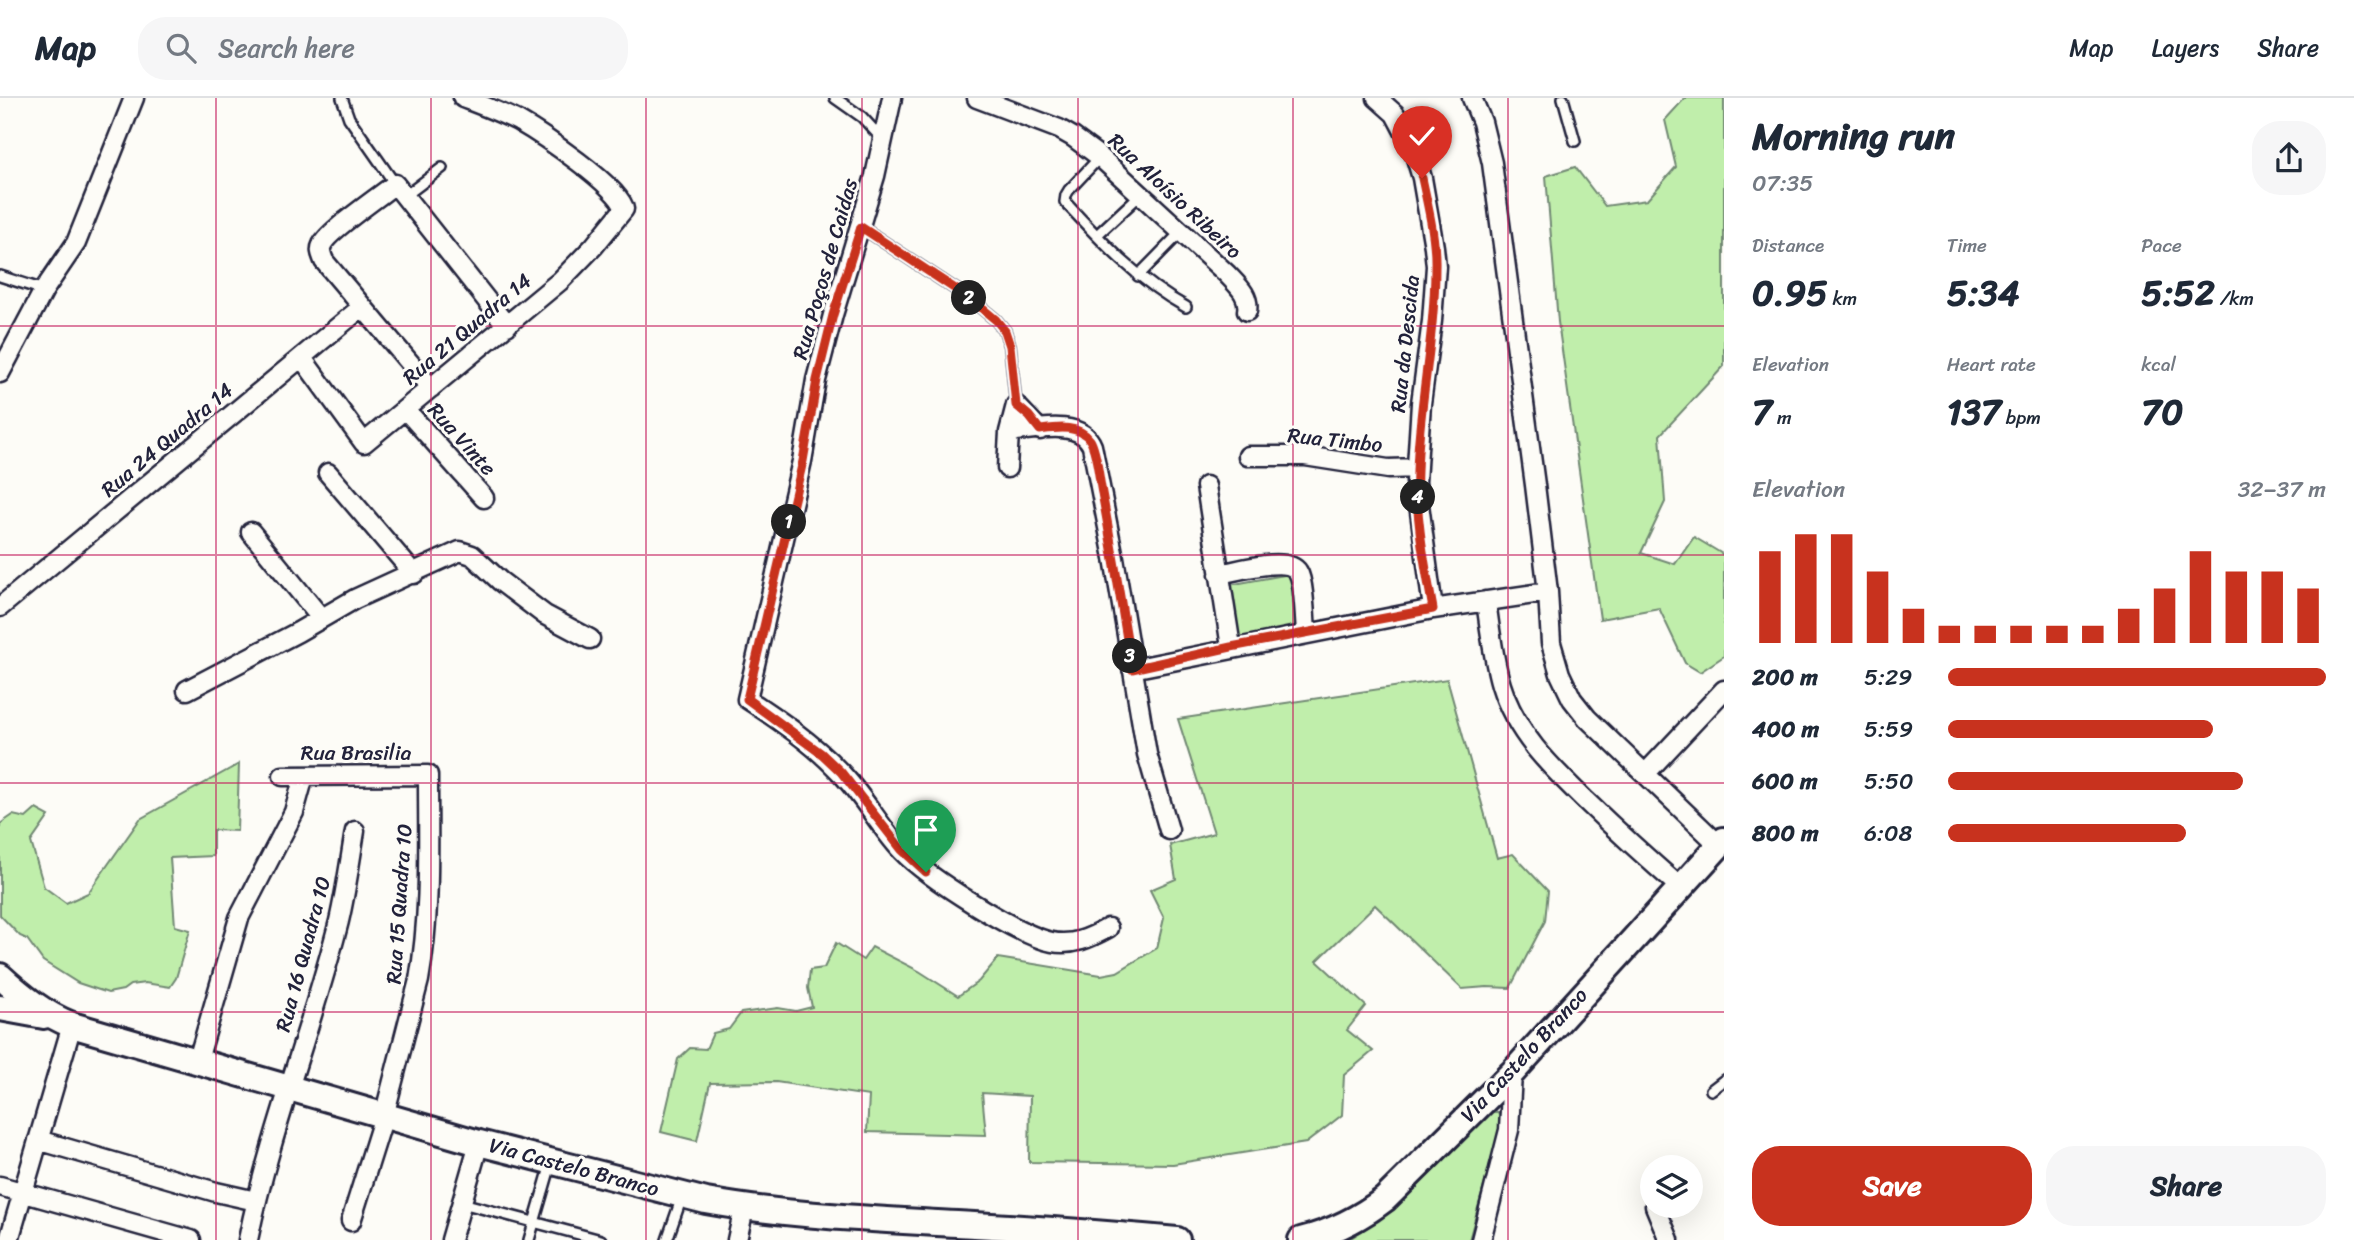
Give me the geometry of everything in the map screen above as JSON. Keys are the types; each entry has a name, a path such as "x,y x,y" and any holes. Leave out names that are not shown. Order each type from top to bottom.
{"main road":[{"name":"Via Castelo Branco","path":"1301,1240 1335,1230 1365,1215 1385,1199 1512,1073 1721,842"},
{"name":"Via Castelo Branco","path":"0,976 37,1007 63,1021 479,1143 683,1195 744,1208 839,1217 1177,1240"},
{"path":"0,1007 63,1021"}],"street":[{"path":"0,373 44,290 76,243 134,98"},
{"name":"Rua 21 Quadra 14","path":"302,358 364,443 560,281 594,246 624,209 617,196 552,143 517,121 463,98"},
{"name":"Rua Poços de Caidas","path":"892,98 861,227 833,315 817,380 803,461 747,699 822,754 850,783 902,850 941,882 1028,933 1052,942 1074,943 1093,937 1108,928"},
{"name":"Rua Aloísio Ribeiro","path":"977,98 1059,129 1100,158 1227,274 1248,302 1247,311"},
{"name":"Rua da Descida","path":"1377,98 1395,114 1413,148 1422,178 1434,247 1436,266 1432,321 1417,468 1420,523 1433,609"},
{"path":"1472,98 1482,122 1492,163 1548,592 1551,643 1560,674 1572,699 1594,725 1721,842"},
{"path":"430,388 324,261 320,252 325,240 400,190 507,326"},
{"name":"Rua 24 Quadra 14","path":"0,607 362,307"},
{"path":"1007,468 1009,432 1016,405 1040,430"},
{"name":"Rua Vinte","path":"405,409 484,498"},
{"path":"1009,432 1058,428 1079,431 1090,440 1114,558 1147,754 1168,830"},
{"name":"Rua Timbo","path":"1248,457 1305,456 1388,469 1417,468"},
{"path":"328,472 414,574"},
{"path":"1206,486 1231,647"},
{"path":"251,532 321,618"},
{"path":"187,690 355,598 414,574 460,551 467,552 545,615 590,639"},
{"path":"1219,574 1281,563 1294,567 1300,576 1306,633"},
{"path":"1132,669 1231,647 1433,609 1548,592"},
{"path":"1486,601 1495,661 1502,687 1525,736 1565,780 1681,888"},
{"path":"1645,774 1724,690"},
{"name":"Rua Brasilia","path":"283,776 428,775"},
{"name":"Rua 15 Quadra 10","path":"351,1222 384,1116 423,961 428,775"},
{"path":"198,1060 239,918 295,812 304,776"},
{"name":"Rua 16 Quadra 10","path":"248,1240 256,1201 288,1087 339,919 355,831"},
{"path":"9,1240 38,1140 63,1021"},
{"path":"1481,1240 1509,1130 1512,1073"},
{"path":"38,1140 216,1192 256,1201"},
{"path":"451,1240 479,1143"},
{"path":"0,1186 191,1240"},
{"path":"737,1240 744,1208"},
{"path":"1660,1218 1669,1240"}],"lane":[{"path":"342,98 349,118 400,190 442,168"},
{"path":"835,98 862,117 883,140"},
{"path":"1563,98 1576,141"},
{"path":"1100,158 1078,178 1065,199 1138,276 1160,293 1186,307"},
{"path":"1097,235 1140,195"},
{"path":"861,227 972,300 996,320 1005,331 1013,364 1016,405"},
{"path":"1138,276 1180,233"},
{"path":"0,276 44,290"},
{"path":"1711,1090 1724,1080"},
{"path":"529,1240 552,1161"},
{"path":"667,1240 683,1195"},
{"path":"462,1203 601,1240"}],"green space":[{"path":"1685,98 1724,98 1724,366 1660,435 1665,502 1641,553 1675,564 1694,537 1724,555 1724,656 1700,672 1685,663 1659,608 1600,619 1558,322 1546,176 1575,167 1605,206 1647,200 1676,167 1665,120"},
{"path":"1290,574 1300,627 1239,638 1229,585"},
{"path":"1447,679 1497,858 1513,854 1548,891 1545,921 1510,988 1462,989 1375,905 1317,961 1366,1006 1347,1030 1373,1051 1344,1075 1342,1115 1306,1143 1173,1164 1029,1162 1030,1096 982,1093 986,1135 867,1132 869,1096 776,1082 710,1083 697,1141 661,1132 678,1059 690,1048 706,1049 713,1033 729,1029 741,1013 778,1008 796,1011 812,1007 808,988 810,970 824,968 836,943 863,960 872,947 919,971 958,996 979,981 998,958 1101,975 1117,972 1157,948 1164,918 1150,890 1176,879 1170,845 1214,833 1178,719"},
{"path":"239,764 237,831 213,830 213,856 170,858 175,926 190,930 176,978 170,987 145,983 108,993 78,983 43,961 27,939 20,936 0,915 0,824 13,815 26,818 36,809 49,816 31,842 44,887 66,903 88,893 140,819"},
{"path":"1492,1112 1498,1112 1502,1121 1469,1240 1348,1240 1390,1212"}],"route":[{"path":"926,872 902,850 841,772 822,754 747,699 803,461 817,380 833,315 861,227 972,300 996,320 1005,331 1010,346 1016,405 1040,430 1070,428 1090,440 1114,558 1132,669 1231,647 1433,609 1416,481 1436,266 1422,178"}]}
